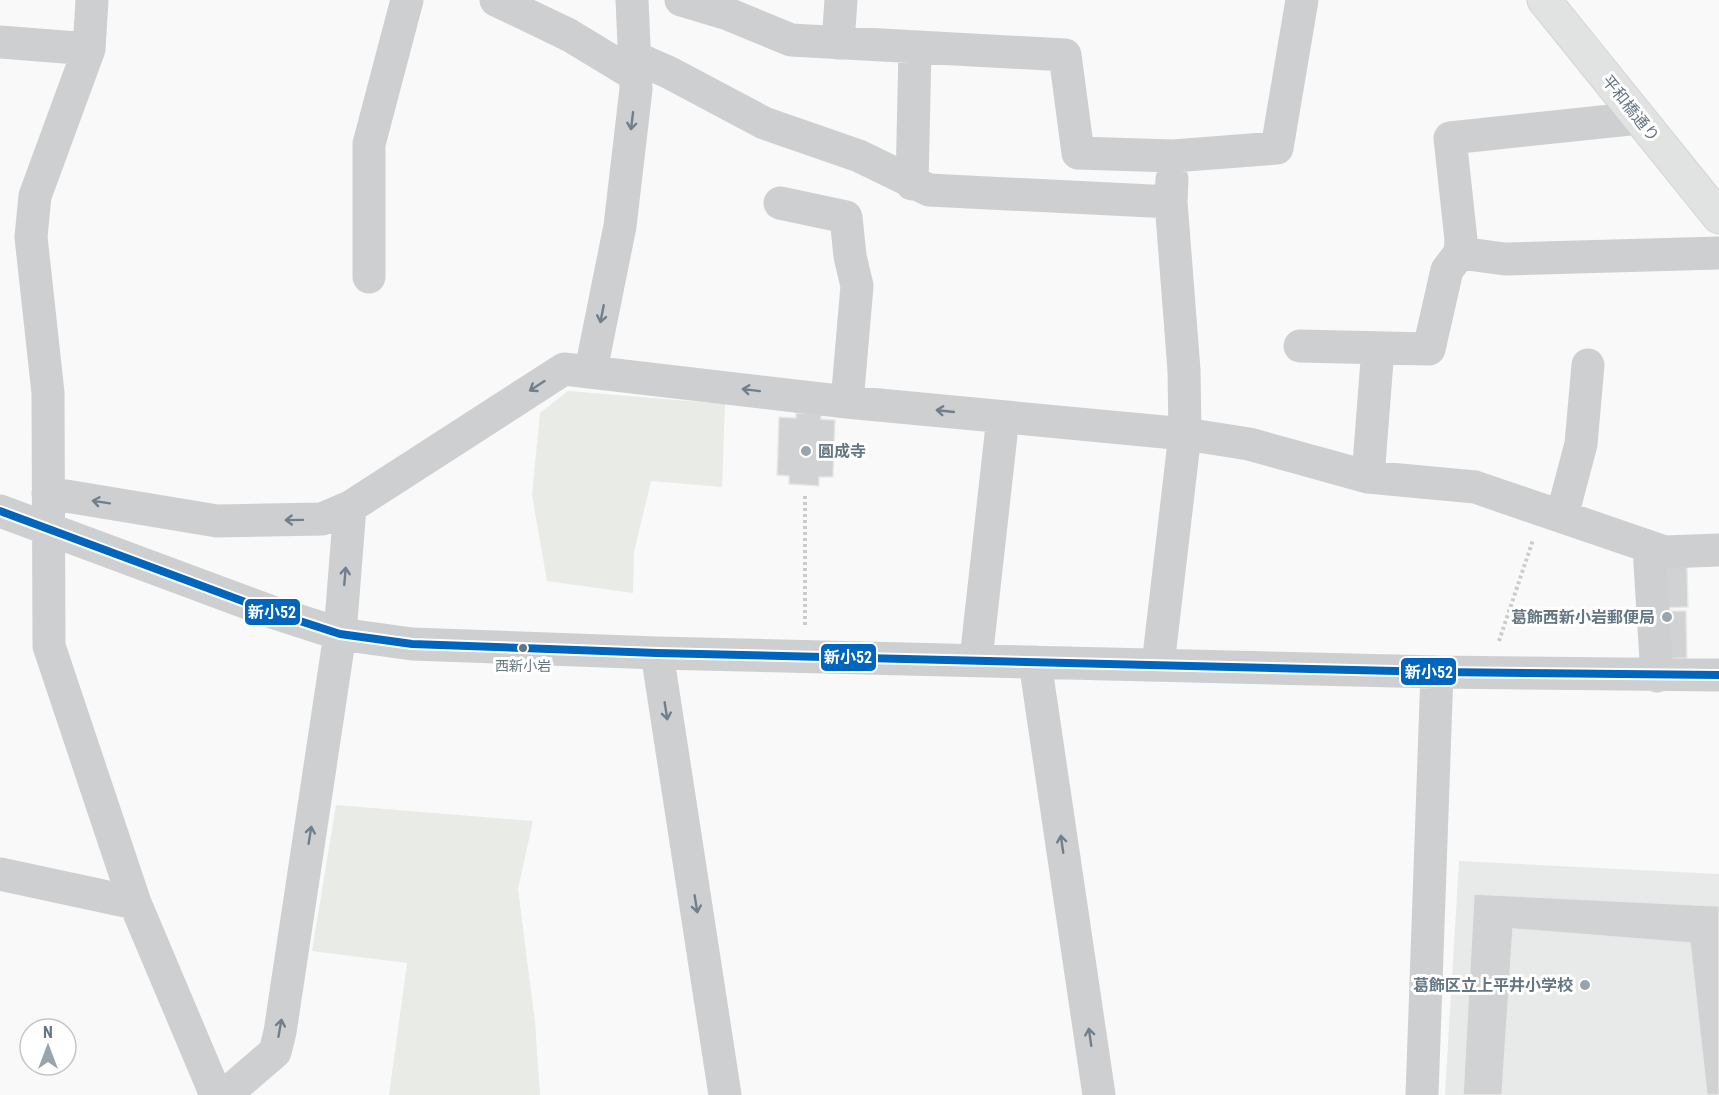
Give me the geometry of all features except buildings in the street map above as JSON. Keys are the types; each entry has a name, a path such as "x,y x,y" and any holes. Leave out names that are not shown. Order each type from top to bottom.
{"main road":[{"name":"平和橋通り","path":"1544,0 1719,217"}],"street":[{"path":"92,0 89,49 35,196 31,237 48,393 49,646 135,903 228,1093 275,1052 280,1032 340,634 350,507"},
{"path":"369,277 369,144 407,0"},
{"path":"496,0 635,67 668,72 764,123 859,156 912,184 929,190 1171,202"},
{"path":"591,370 620,226 636,89 632,0"},
{"path":"681,0 728,14 791,40 915,49 1065,55 1078,153 1173,156 1277,148 1302,0"},
{"path":"838,43 841,0"},
{"path":"0,42 89,49"},
{"path":"912,184 915,49"},
{"path":"1300,346 1430,349 1447,270 1460,253 1461,240 1450,138 1639,118"},
{"path":"1158,665 1185,434 1184,370 1171,202 1173,156"},
{"path":"780,203 846,217 850,256 857,286 847,402"},
{"path":"1460,253 1505,259 1719,253"},
{"path":"1368,477 1378,348"},
{"path":"1553,512 1581,444 1588,365"},
{"path":"48,493 217,521 322,519 350,507 564,369 591,370 847,402 1185,434 1250,444 1368,477 1475,487 1665,552 1719,550"},
{"path":"976,659 1003,417"},
{"path":"0,511 272,612 340,634 412,644 657,653 1437,672 1719,675"},
{"path":"1649,548 1657,676"},
{"path":"657,653 725,1095"},
{"path":"1035,662 1099,1095"},
{"path":"1422,1095 1437,672"},
{"path":"0,874 135,903"}],"path":[{"path":"804,656 805,496"},
{"path":"1488,673 1553,512"}],"shaded area":[{"path":"568,391 725,404 722,487 651,481 634,552 633,593 547,581 532,495 540,413"},
{"path":"336,805 533,821 518,889 535,1022 540,1095 389,1095 407,963 312,951"},
{"name":"葛飾区立上平井小学校","path":"1459,861 1719,874 1719,1095 1445,1095"}],"transit line":[{"name":"新小52","path":"0,511 272,612 340,634 412,644 657,653 1437,672 1719,675"}],"place":[{"name":"圓成寺","path":"806,451"},
{"name":"葛飾西新小岩郵便局","path":"1667,617"},
{"name":"西新小岩","path":"523,648"},
{"name":"葛飾区立上平井小学校","path":"1585,985"}]}
